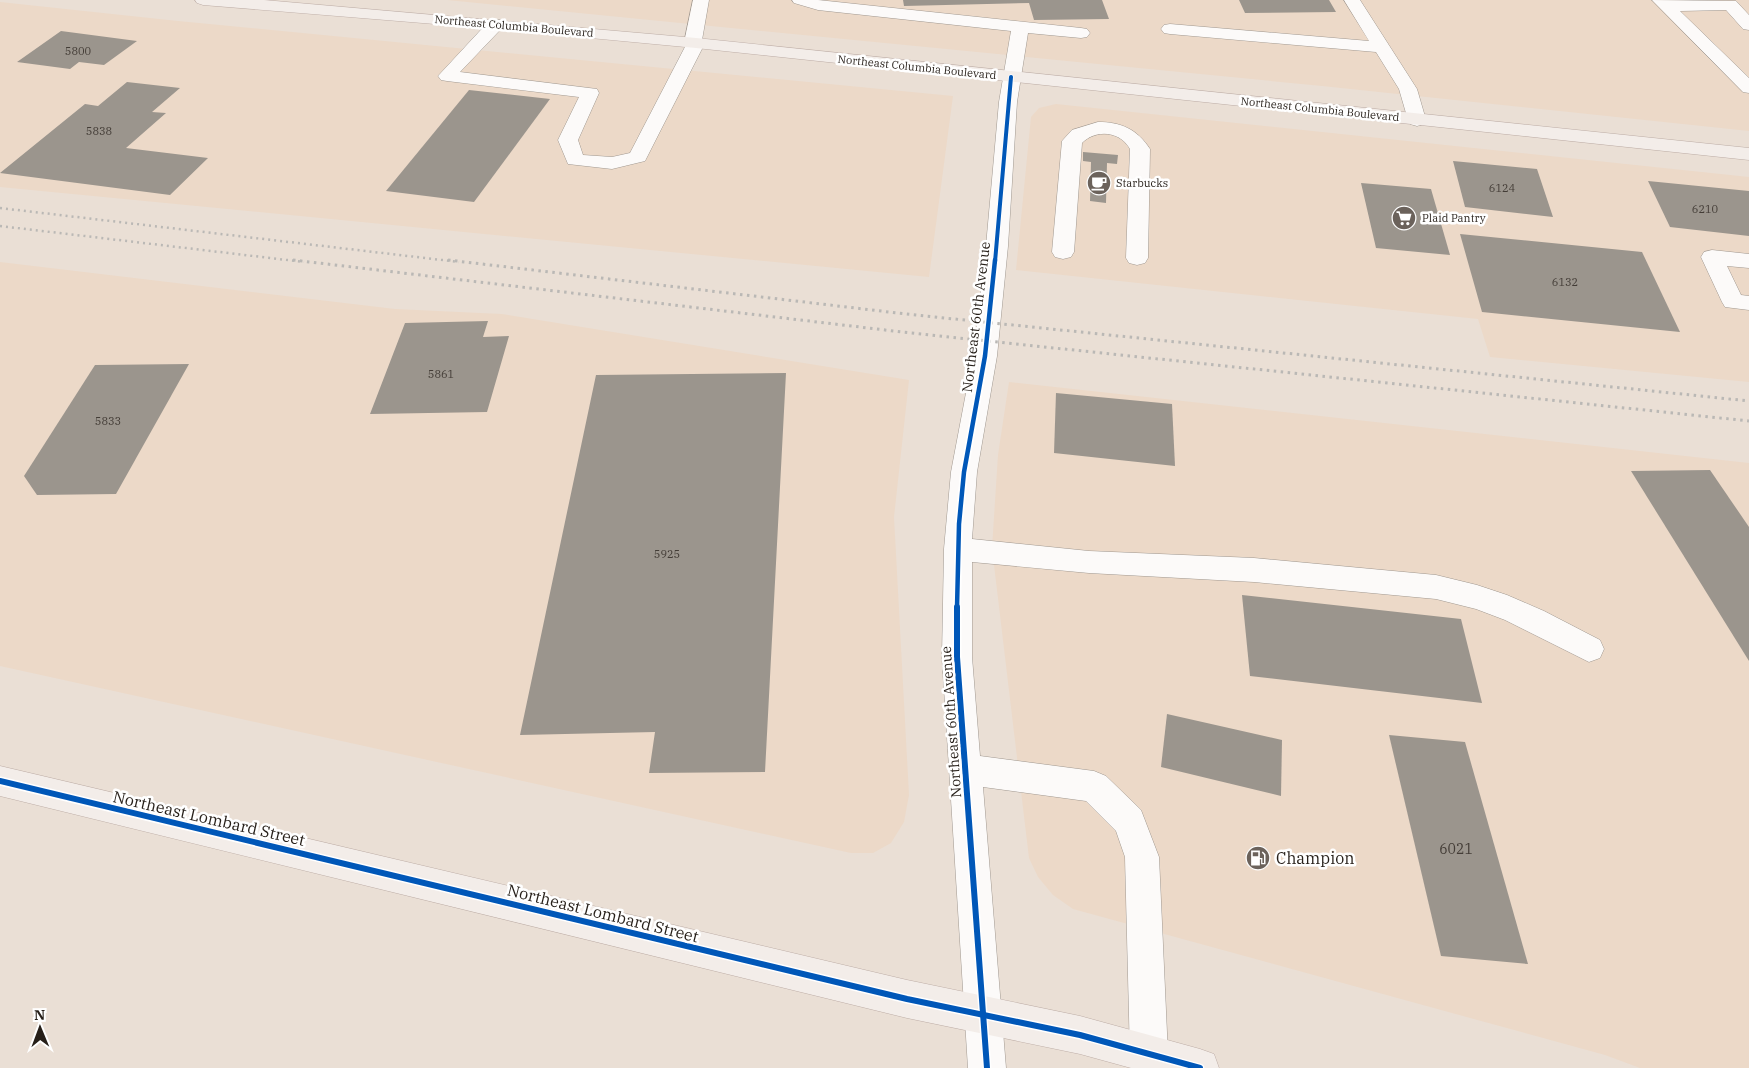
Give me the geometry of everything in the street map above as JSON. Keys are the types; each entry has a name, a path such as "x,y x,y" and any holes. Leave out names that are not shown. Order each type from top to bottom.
{"main road":[{"name":"Northeast Columbia Boulevard","path":"204,0 496,24 694,43 1749,154"},
{"name":"Northeast Lombard Street","path":"0,781 898,997 1080,1035 1200,1068"}],"street":[{"path":"496,24 447,76 590,93 568,140 575,160 612,163 638,157 694,43 701,0"},
{"path":"800,0 827,6 1081,33"},
{"path":"1360,2 1382,47 1408,90 1417,120"},
{"path":"1663,3 1749,6"},
{"path":"1663,3 1749,88"},
{"path":"1730,6 1749,25"},
{"name":"Northeast 60th Avenue","path":"987,1068 957,657 958,549 964,472 985,356 1012,77 1020,28"},
{"path":"1170,29 1382,47"},
{"path":"1063,252 1072,141 1083,131 1102,128 1114,129 1132,137 1140,149 1137,258"},
{"path":"1749,260 1712,257 1733,302 1749,303"},
{"path":"958,549 1089,562 1254,570 1436,587 1465,593 1521,613 1589,649"},
{"path":"965,769 1094,787 1130,821 1142,857 1149,1054"}],"shaded area":[{"path":"447,0 1749,0 1749,131 1322,86"},
{"path":"0,2 953,96 929,277 0,187"},
{"path":"1056,104 1749,177 1749,382 1490,357 1478,319 1016,270 1031,117 1039,108"},
{"path":"0,262 395,309 502,314 909,380 894,517 909,795 904,822 891,843 873,853 851,853 0,666"},
{"path":"1009,382 1749,463 1749,1068 1640,1068 1605,1055 1073,909 1053,895 1038,877 1029,858 992,548 998,455"}],"building":[{"path":"903,0 1102,0 1109,19 1034,20 1029,3 904,6"},
{"path":"1239,0 1329,0 1336,12 1245,13"},
{"path":"61,31 137,41 104,65 79,62 70,69 17,62"},
{"path":"127,82 180,88 152,112 166,113 126,148 208,158 170,195 0,173 85,104 98,106"},
{"path":"469,90 550,99 474,202 386,191"},
{"name":"Starbucks","path":"1083,152 1118,155 1117,164 1107,163 1106,203 1090,201 1091,162 1083,161"},
{"path":"1453,161 1537,169 1553,217 1465,207"},
{"path":"1648,181 1749,191 1749,236 1670,227"},
{"name":"Plaid Pantry","path":"1361,183 1431,189 1450,255 1376,248"},
{"path":"1460,234 1642,252 1680,332 1482,312"},
{"path":"488,321 483,337 509,336 487,412 370,414 405,323"},
{"path":"189,364 116,494 37,495 24,476 95,365"},
{"path":"786,373 765,772 649,773 655,732 520,735 596,375"},
{"path":"1056,393 1172,404 1175,466 1054,453"},
{"path":"1710,470 1749,527 1749,661 1631,471"},
{"path":"1242,595 1461,619 1482,703 1250,676"},
{"path":"1167,714 1282,740 1281,796 1161,767"},
{"path":"1389,735 1465,742 1528,964 1441,956"}],"railway":[{"path":"0,208 459,262"},
{"path":"0,226 304,262"},
{"path":"293,260 902,332 1749,421"},
{"path":"448,260 906,314 1749,401"}],"cycle path":[{"path":"987,1068 957,657 957,582 959,524 964,472 985,356 997,246 1011,77"},
{"path":"0,781 907,999 1080,1035 1200,1068"}],"place":[{"name":"Starbucks","path":"1099,183"},
{"name":"Plaid Pantry","path":"1404,218"},
{"name":"Champion","path":"1258,858"}]}
